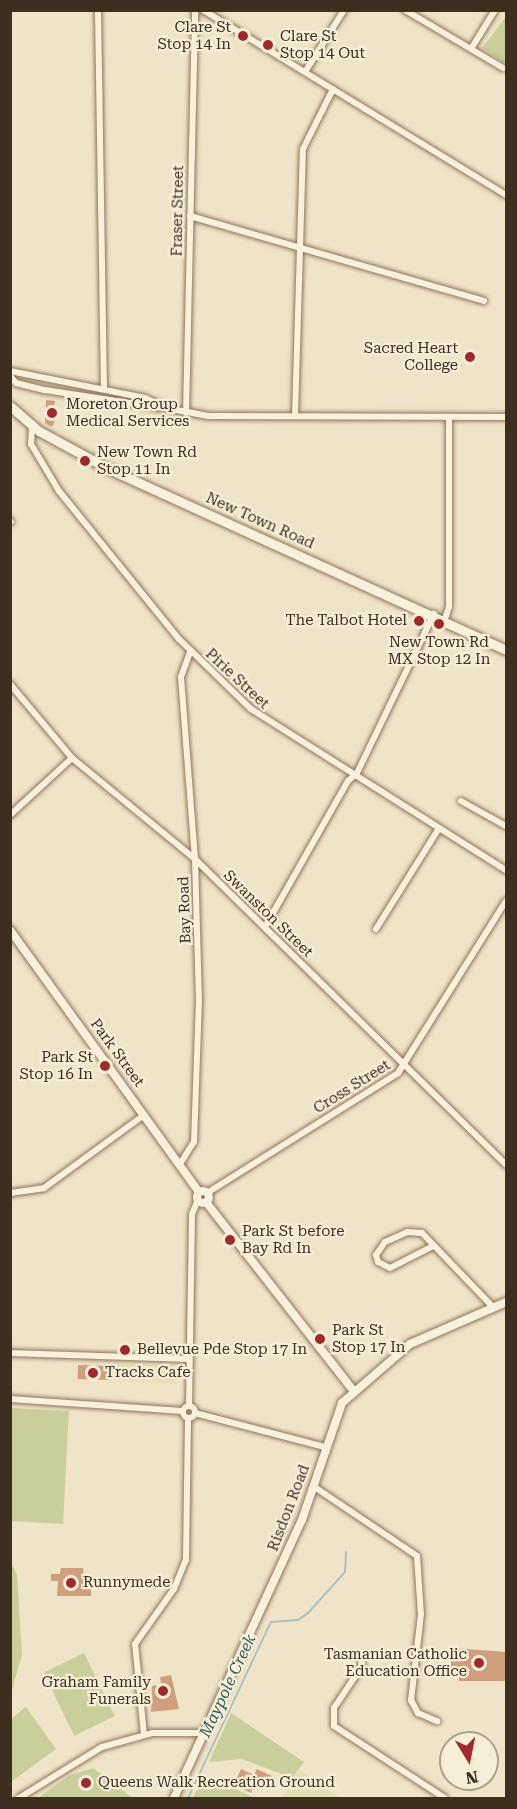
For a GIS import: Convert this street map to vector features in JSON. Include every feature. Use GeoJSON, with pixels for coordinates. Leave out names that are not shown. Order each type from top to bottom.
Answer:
{"type":"FeatureCollection","features":[{"type":"Feature","properties":{"kind":"main road","name":"New Town Road"},"geometry":{"type":"LineString","coordinates":[[10,406],[32,427],[181,503],[434,614],[507,650]]}},
{"type":"Feature","properties":{"kind":"street"},"geometry":{"type":"LineString","coordinates":[[98,10],[104,389]]}},
{"type":"Feature","properties":{"kind":"street","name":"Fraser Street"},"geometry":{"type":"LineString","coordinates":[[186,413],[195,10]]}},
{"type":"Feature","properties":{"kind":"street"},"geometry":{"type":"LineString","coordinates":[[203,10],[507,195]]}},
{"type":"Feature","properties":{"kind":"street"},"geometry":{"type":"LineString","coordinates":[[305,72],[344,10]]}},
{"type":"Feature","properties":{"kind":"street"},"geometry":{"type":"LineString","coordinates":[[405,10],[503,68]]}},
{"type":"Feature","properties":{"kind":"street"},"geometry":{"type":"LineString","coordinates":[[471,49],[495,10]]}},
{"type":"Feature","properties":{"kind":"street"},"geometry":{"type":"LineString","coordinates":[[295,416],[304,139],[333,89]]}},
{"type":"Feature","properties":{"kind":"street"},"geometry":{"type":"LineString","coordinates":[[190,216],[299,245],[484,302]]}},
{"type":"Feature","properties":{"kind":"street"},"geometry":{"type":"LineString","coordinates":[[10,371],[104,389],[186,413],[507,417]]}},
{"type":"Feature","properties":{"kind":"street"},"geometry":{"type":"LineString","coordinates":[[10,376],[16,383],[45,390],[144,408],[166,408]]}},
{"type":"Feature","properties":{"kind":"street"},"geometry":{"type":"LineString","coordinates":[[445,619],[449,607],[449,417]]}},
{"type":"Feature","properties":{"kind":"street","name":"Pirie Street"},"geometry":{"type":"LineString","coordinates":[[32,427],[31,444],[59,491],[190,652],[269,724],[507,870]]}},
{"type":"Feature","properties":{"kind":"street"},"geometry":{"type":"LineString","coordinates":[[265,927],[354,777],[434,614]]}},
{"type":"Feature","properties":{"kind":"street","name":"Bay Road"},"geometry":{"type":"LineString","coordinates":[[180,1164],[194,1142],[200,1002],[195,859],[181,676],[190,652]]}},
{"type":"Feature","properties":{"kind":"street","name":"Swanston Street"},"geometry":{"type":"LineString","coordinates":[[10,684],[72,758],[195,859],[507,1165]]}},
{"type":"Feature","properties":{"kind":"street"},"geometry":{"type":"LineString","coordinates":[[10,815],[72,758]]}},
{"type":"Feature","properties":{"kind":"street"},"geometry":{"type":"LineString","coordinates":[[461,801],[507,826]]}},
{"type":"Feature","properties":{"kind":"street"},"geometry":{"type":"LineString","coordinates":[[376,930],[439,828]]}},
{"type":"Feature","properties":{"kind":"street","name":"Cross Street"},"geometry":{"type":"LineString","coordinates":[[203,1197],[405,1066],[507,901]]}},
{"type":"Feature","properties":{"kind":"street","name":"Park Street"},"geometry":{"type":"LineString","coordinates":[[10,930],[203,1197],[353,1390]]}},
{"type":"Feature","properties":{"kind":"street"},"geometry":{"type":"LineString","coordinates":[[10,1193],[45,1188],[144,1115]]}},
{"type":"Feature","properties":{"kind":"street"},"geometry":{"type":"LineString","coordinates":[[203,1197],[192,1214],[189,1406],[195,1413],[325,1447]]}},
{"type":"Feature","properties":{"kind":"street"},"geometry":{"type":"LineString","coordinates":[[433,1246],[390,1268],[378,1262],[376,1255],[385,1242],[407,1232],[422,1233],[493,1307]]}},
{"type":"Feature","properties":{"kind":"street","name":"Risdon Road"},"geometry":{"type":"LineString","coordinates":[[174,1798],[291,1544],[342,1403],[353,1390],[410,1344],[507,1302]]}},
{"type":"Feature","properties":{"kind":"street"},"geometry":{"type":"LineString","coordinates":[[10,1353],[189,1359]]}},
{"type":"Feature","properties":{"kind":"street"},"geometry":{"type":"LineString","coordinates":[[10,1399],[183,1411],[189,1406]]}},
{"type":"Feature","properties":{"kind":"street"},"geometry":{"type":"LineString","coordinates":[[144,1735],[135,1644],[174,1589],[186,1560],[188,1419],[183,1411]]}},
{"type":"Feature","properties":{"kind":"street"},"geometry":{"type":"LineString","coordinates":[[188,1419],[195,1413]]}},
{"type":"Feature","properties":{"kind":"street"},"geometry":{"type":"LineString","coordinates":[[313,1486],[417,1556],[421,1614],[411,1700],[418,1713],[437,1721]]}},
{"type":"Feature","properties":{"kind":"street"},"geometry":{"type":"LineString","coordinates":[[362,1657],[362,1666],[334,1708],[334,1726],[445,1798]]}},
{"type":"Feature","properties":{"kind":"street"},"geometry":{"type":"LineString","coordinates":[[19,1798],[76,1759],[144,1735],[205,1733]]}},
{"type":"Feature","properties":{"kind":"shaded area"},"geometry":{"type":"Polygon","coordinates":[[[109,1364],[175,1366],[177,1384],[109,1380],[109,1364]]]}},
{"type":"Feature","properties":{"kind":"shaded area"},"geometry":{"type":"Polygon","coordinates":[[[299,1769],[340,1798],[282,1798],[299,1769]]]}},
{"type":"Feature","properties":{"kind":"green space"},"geometry":{"type":"Polygon","coordinates":[[[506,17],[506,64],[482,48],[506,17]]]}},
{"type":"Feature","properties":{"kind":"green space"},"geometry":{"type":"Polygon","coordinates":[[[10,1408],[69,1411],[63,1524],[10,1521],[10,1408]]]}},
{"type":"Feature","properties":{"kind":"green space"},"geometry":{"type":"Polygon","coordinates":[[[11,1563],[17,1574],[22,1655],[11,1693],[11,1563]]]}},
{"type":"Feature","properties":{"kind":"green space"},"geometry":{"type":"Polygon","coordinates":[[[84,1653],[115,1716],[74,1736],[44,1673],[84,1653]]]}},
{"type":"Feature","properties":{"kind":"green space"},"geometry":{"type":"Polygon","coordinates":[[[26,1707],[56,1749],[11,1782],[11,1719],[26,1707]]]}},
{"type":"Feature","properties":{"kind":"green space"},"geometry":{"type":"Polygon","coordinates":[[[231,1713],[304,1762],[292,1778],[242,1759],[209,1762],[231,1713]]]}},
{"type":"Feature","properties":{"kind":"green space","name":"Queens Walk Recreation Ground"},"geometry":{"type":"Polygon","coordinates":[[[93,1768],[133,1798],[38,1798],[70,1775],[93,1768]]]}},
{"type":"Feature","properties":{"kind":"green space"},"geometry":{"type":"Polygon","coordinates":[[[204,1775],[255,1798],[193,1798],[204,1775]]]}},
{"type":"Feature","properties":{"kind":"building","name":"Moreton Group Medical Services"},"geometry":{"type":"Polygon","coordinates":[[[46,400],[55,401],[53,413],[58,414],[52,427],[45,423],[46,400]]]}},
{"type":"Feature","properties":{"kind":"building","name":"Tracks Cafe"},"geometry":{"type":"Polygon","coordinates":[[[78,1365],[109,1366],[108,1380],[78,1379],[78,1365]]]}},
{"type":"Feature","properties":{"kind":"building","name":"Runnymede"},"geometry":{"type":"Polygon","coordinates":[[[61,1568],[83,1568],[84,1584],[91,1584],[91,1596],[57,1596],[58,1581],[51,1581],[51,1574],[60,1574],[61,1568]]]}},
{"type":"Feature","properties":{"kind":"building","name":"Tasmanian Catholic Education Office"},"geometry":{"type":"Polygon","coordinates":[[[451,1648],[507,1652],[507,1681],[459,1681],[459,1673],[451,1673],[451,1648]]]}},
{"type":"Feature","properties":{"kind":"building","name":"Graham Family Funerals"},"geometry":{"type":"Polygon","coordinates":[[[171,1675],[179,1709],[151,1712],[152,1686],[161,1685],[160,1677],[171,1675]]]}},
{"type":"Feature","properties":{"kind":"building"},"geometry":{"type":"Polygon","coordinates":[[[241,1769],[254,1775],[257,1769],[272,1776],[268,1785],[256,1782],[251,1793],[234,1785],[241,1769]]]}},
{"type":"Feature","properties":{"kind":"waterway","name":"Maypole Creek"},"geometry":{"type":"LineString","coordinates":[[188,1798],[271,1622],[298,1620],[308,1613],[345,1572],[346,1552]]}},
{"type":"Feature","properties":{"kind":"place","name":"Clare St Stop 14 In"},"geometry":{"type":"Point","coordinates":[243,36]}},
{"type":"Feature","properties":{"kind":"place","name":"Clare St Stop 14 Out"},"geometry":{"type":"Point","coordinates":[268,45]}},
{"type":"Feature","properties":{"kind":"place","name":"Sacred Heart College"},"geometry":{"type":"Point","coordinates":[470,357]}},
{"type":"Feature","properties":{"kind":"place","name":"Moreton Group Medical Services"},"geometry":{"type":"Point","coordinates":[52,413]}},
{"type":"Feature","properties":{"kind":"place","name":"New Town Rd Stop 11 In"},"geometry":{"type":"Point","coordinates":[85,461]}},
{"type":"Feature","properties":{"kind":"place","name":"The Talbot Hotel"},"geometry":{"type":"Point","coordinates":[419,621]}},
{"type":"Feature","properties":{"kind":"place","name":"New Town Rd MX Stop 12 In"},"geometry":{"type":"Point","coordinates":[439,624]}},
{"type":"Feature","properties":{"kind":"place","name":"Park St Stop 16 In"},"geometry":{"type":"Point","coordinates":[105,1066]}},
{"type":"Feature","properties":{"kind":"place","name":"Park St before Bay Rd In"},"geometry":{"type":"Point","coordinates":[230,1240]}},
{"type":"Feature","properties":{"kind":"place","name":"Park St Stop 17 In"},"geometry":{"type":"Point","coordinates":[320,1339]}},
{"type":"Feature","properties":{"kind":"place","name":"Bellevue Pde Stop 17 In"},"geometry":{"type":"Point","coordinates":[125,1350]}},
{"type":"Feature","properties":{"kind":"place","name":"Tracks Cafe"},"geometry":{"type":"Point","coordinates":[93,1373]}},
{"type":"Feature","properties":{"kind":"place","name":"Runnymede"},"geometry":{"type":"Point","coordinates":[71,1583]}},
{"type":"Feature","properties":{"kind":"place","name":"Tasmanian Catholic Education Office"},"geometry":{"type":"Point","coordinates":[479,1663]}},
{"type":"Feature","properties":{"kind":"place","name":"Graham Family Funerals"},"geometry":{"type":"Point","coordinates":[163,1691]}},
{"type":"Feature","properties":{"kind":"place","name":"Queens Walk Recreation Ground"},"geometry":{"type":"Point","coordinates":[86,1783]}}]}
